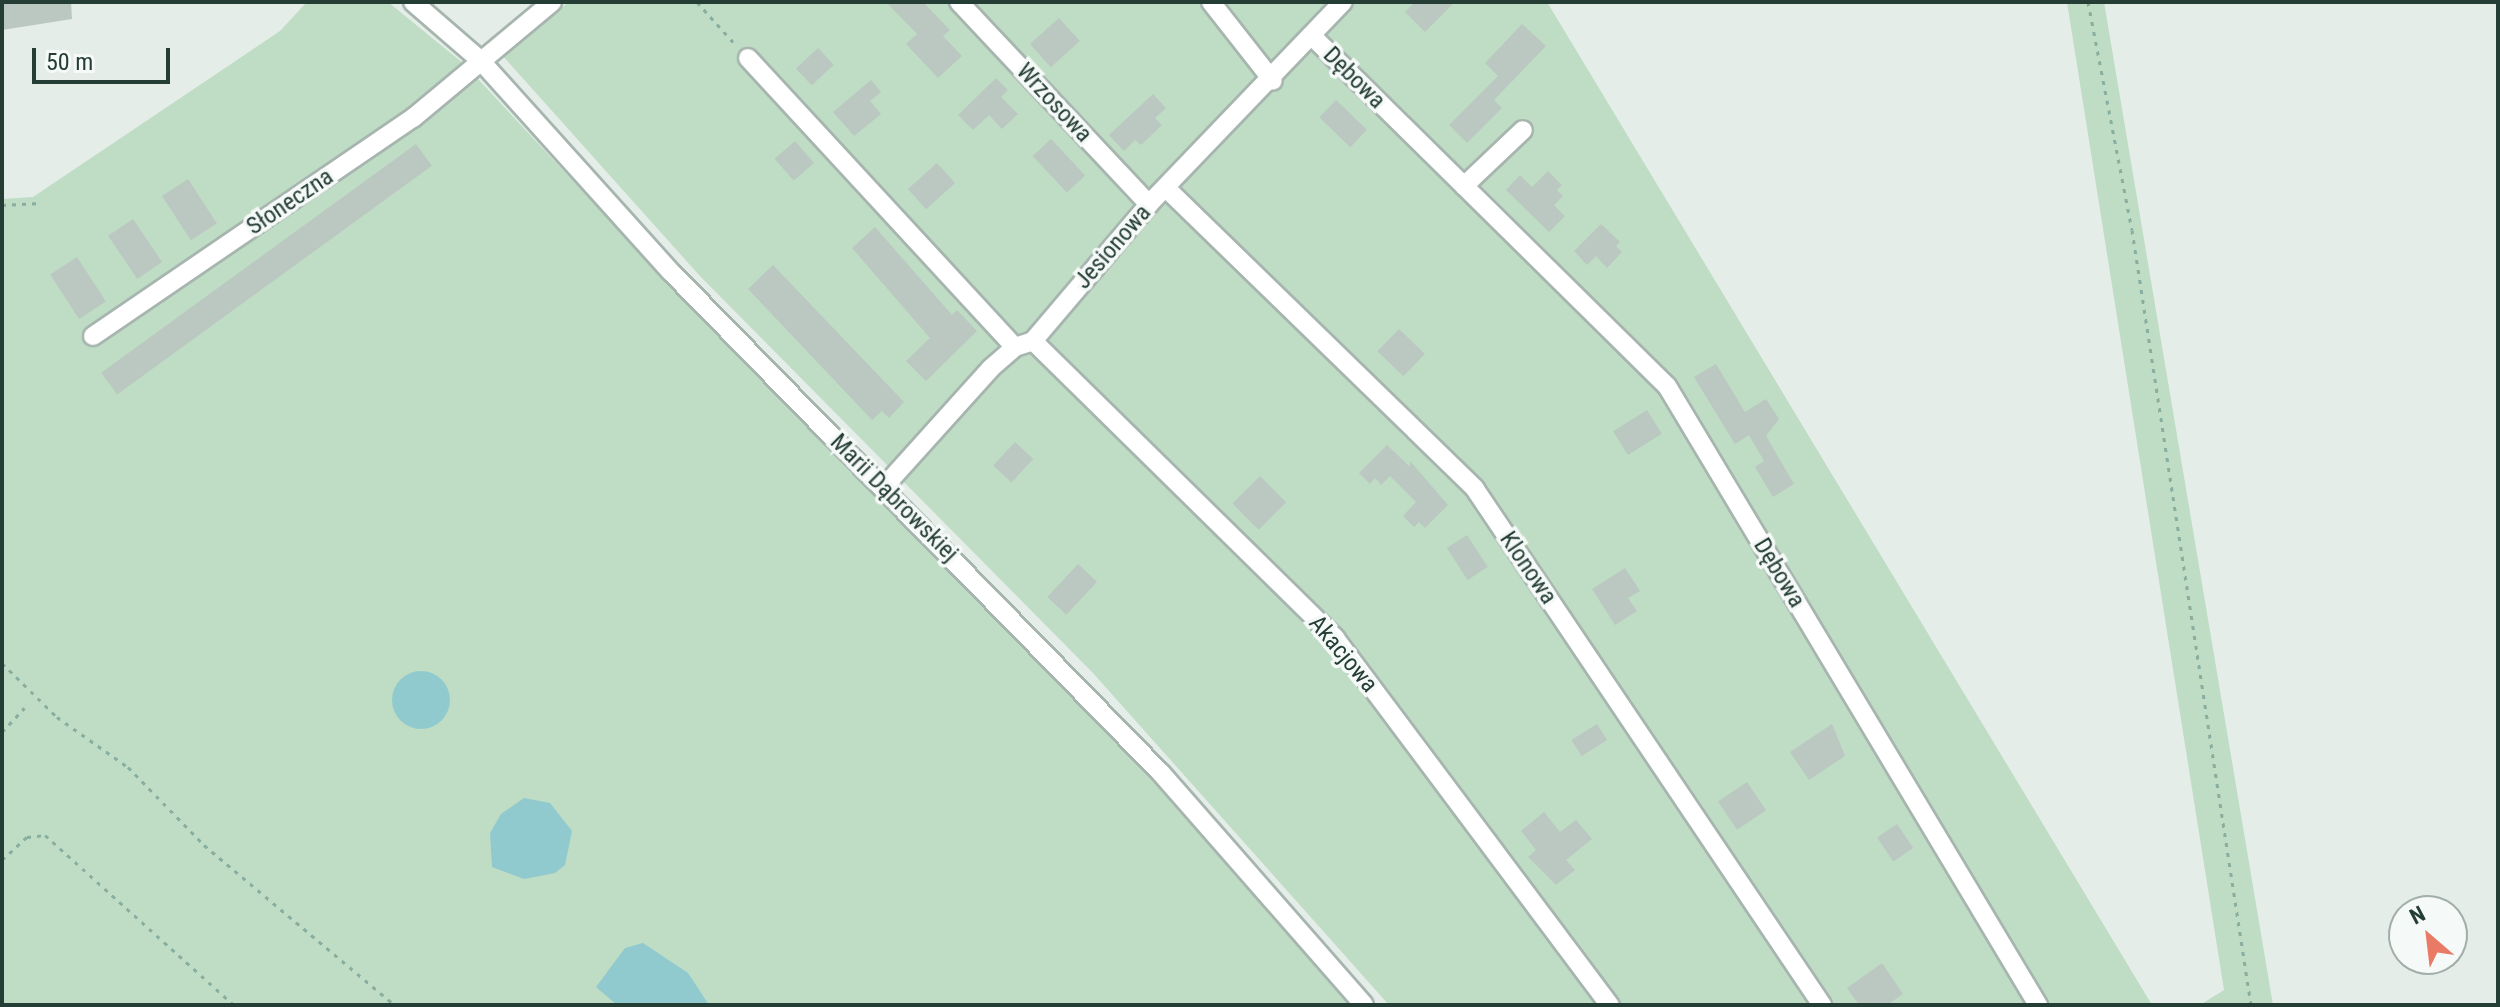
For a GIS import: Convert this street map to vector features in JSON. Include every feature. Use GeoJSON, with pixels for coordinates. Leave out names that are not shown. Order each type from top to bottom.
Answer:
{"type":"FeatureCollection","features":[{"type":"Feature","properties":{"kind":"street","name":"Marii Dąbrowskiej"},"geometry":{"type":"LineString","coordinates":[[413,2],[480,60],[671,272],[1161,773],[1364,1005]]}},
{"type":"Feature","properties":{"kind":"street","name":"Słoneczna"},"geometry":{"type":"LineString","coordinates":[[93,336],[413,118],[552,2]]}},
{"type":"Feature","properties":{"kind":"street","name":"Wrzosowa"},"geometry":{"type":"LineString","coordinates":[[959,2],[1149,204]]}},
{"type":"Feature","properties":{"kind":"street"},"geometry":{"type":"LineString","coordinates":[[1211,2],[1273,81]]}},
{"type":"Feature","properties":{"kind":"street","name":"Jesionowa"},"geometry":{"type":"LineString","coordinates":[[883,488],[1024,344],[1149,204],[1273,81],[1343,2]]}},
{"type":"Feature","properties":{"kind":"street","name":"Dębowa"},"geometry":{"type":"LineString","coordinates":[[1313,37],[1667,386],[2038,1005]]}},
{"type":"Feature","properties":{"kind":"street","name":"Akacjowa"},"geometry":{"type":"LineString","coordinates":[[748,58],[1024,344],[1335,638],[1610,1005]]}},
{"type":"Feature","properties":{"kind":"street"},"geometry":{"type":"LineString","coordinates":[[1464,186],[1523,130]]}},
{"type":"Feature","properties":{"kind":"street","name":"Klonowa"},"geometry":{"type":"LineString","coordinates":[[1166,188],[1475,489],[1822,1005]]}},
{"type":"Feature","properties":{"kind":"path"},"geometry":{"type":"LineString","coordinates":[[697,2],[748,58]]}},
{"type":"Feature","properties":{"kind":"path"},"geometry":{"type":"LineString","coordinates":[[2088,2],[2132,230],[2251,1005]]}},
{"type":"Feature","properties":{"kind":"path"},"geometry":{"type":"LineString","coordinates":[[2,205],[40,203]]}},
{"type":"Feature","properties":{"kind":"path"},"geometry":{"type":"LineString","coordinates":[[2,663],[57,717],[128,767],[204,845],[395,1005]]}},
{"type":"Feature","properties":{"kind":"path"},"geometry":{"type":"LineString","coordinates":[[2,732],[24,708]]}},
{"type":"Feature","properties":{"kind":"path"},"geometry":{"type":"LineString","coordinates":[[2,860],[27,837],[45,835],[234,1005]]}},
{"type":"Feature","properties":{"kind":"green space"},"geometry":{"type":"Polygon","coordinates":[[[307,2],[388,2],[464,64],[675,290],[1128,751],[1350,1005],[2,1005],[2,199],[33,197],[280,31],[307,2]]]}},
{"type":"Feature","properties":{"kind":"green space"},"geometry":{"type":"Polygon","coordinates":[[[569,2],[1547,2],[2152,1005],[1389,1005],[1093,673],[699,275],[501,54],[569,2]]]}},
{"type":"Feature","properties":{"kind":"green space"},"geometry":{"type":"Polygon","coordinates":[[[2067,2],[2104,2],[2273,1005],[2200,1005],[2224,990],[2067,2]]]}},
{"type":"Feature","properties":{"kind":"water"},"geometry":{"type":"Polygon","coordinates":[[[421,671],[442,679],[450,700],[442,721],[421,729],[400,721],[392,700],[400,679],[421,671]]]}},
{"type":"Feature","properties":{"kind":"water"},"geometry":{"type":"Polygon","coordinates":[[[524,798],[550,803],[572,831],[565,865],[555,873],[524,879],[492,867],[490,833],[501,814],[524,798]]]}},
{"type":"Feature","properties":{"kind":"water"},"geometry":{"type":"Polygon","coordinates":[[[643,943],[688,973],[709,1005],[617,1005],[596,987],[625,948],[643,943]]]}},
{"type":"Feature","properties":{"kind":"building"},"geometry":{"type":"Polygon","coordinates":[[[2,2],[71,2],[72,19],[2,30],[2,2]]]}},
{"type":"Feature","properties":{"kind":"building"},"geometry":{"type":"Polygon","coordinates":[[[886,2],[923,2],[950,30],[943,36],[962,56],[938,78],[906,44],[917,34],[886,2]]]}},
{"type":"Feature","properties":{"kind":"building"},"geometry":{"type":"Polygon","coordinates":[[[1415,2],[1455,2],[1425,32],[1405,12],[1415,2]]]}},
{"type":"Feature","properties":{"kind":"building"},"geometry":{"type":"Polygon","coordinates":[[[1059,18],[1080,41],[1051,67],[1030,44],[1059,18]]]}},
{"type":"Feature","properties":{"kind":"building"},"geometry":{"type":"Polygon","coordinates":[[[1522,24],[1546,46],[1494,100],[1502,108],[1467,143],[1449,125],[1498,76],[1485,63],[1522,24]]]}},
{"type":"Feature","properties":{"kind":"building"},"geometry":{"type":"Polygon","coordinates":[[[818,48],[834,65],[812,85],[796,68],[818,48]]]}},
{"type":"Feature","properties":{"kind":"building"},"geometry":{"type":"Polygon","coordinates":[[[996,78],[1008,90],[1001,97],[1018,114],[1002,129],[989,115],[973,130],[958,115],[996,78]]]}},
{"type":"Feature","properties":{"kind":"building"},"geometry":{"type":"Polygon","coordinates":[[[871,80],[881,92],[870,101],[881,114],[854,136],[833,112],[871,80]]]}},
{"type":"Feature","properties":{"kind":"building"},"geometry":{"type":"Polygon","coordinates":[[[1153,94],[1166,108],[1155,118],[1162,125],[1141,145],[1135,140],[1124,151],[1109,135],[1153,94]]]}},
{"type":"Feature","properties":{"kind":"building"},"geometry":{"type":"Polygon","coordinates":[[[1336,100],[1367,130],[1350,147],[1319,117],[1336,100]]]}},
{"type":"Feature","properties":{"kind":"building"},"geometry":{"type":"Polygon","coordinates":[[[1051,139],[1085,176],[1067,193],[1033,156],[1051,139]]]}},
{"type":"Feature","properties":{"kind":"building"},"geometry":{"type":"Polygon","coordinates":[[[795,141],[814,163],[794,181],[775,159],[795,141]]]}},
{"type":"Feature","properties":{"kind":"building"},"geometry":{"type":"Polygon","coordinates":[[[416,144],[432,166],[117,394],[101,373],[416,144]]]}},
{"type":"Feature","properties":{"kind":"building"},"geometry":{"type":"Polygon","coordinates":[[[937,163],[955,183],[926,209],[908,189],[937,163]]]}},
{"type":"Feature","properties":{"kind":"building"},"geometry":{"type":"Polygon","coordinates":[[[1548,171],[1562,185],[1557,190],[1563,196],[1554,205],[1565,216],[1549,232],[1506,190],[1520,175],[1532,187],[1548,171]]]}},
{"type":"Feature","properties":{"kind":"building"},"geometry":{"type":"Polygon","coordinates":[[[188,179],[217,223],[191,240],[162,196],[188,179]]]}},
{"type":"Feature","properties":{"kind":"building"},"geometry":{"type":"Polygon","coordinates":[[[133,219],[162,262],[137,279],[108,236],[133,219]]]}},
{"type":"Feature","properties":{"kind":"building"},"geometry":{"type":"Polygon","coordinates":[[[1601,224],[1620,242],[1616,246],[1622,252],[1607,268],[1596,256],[1587,265],[1574,251],[1601,224]]]}},
{"type":"Feature","properties":{"kind":"building"},"geometry":{"type":"Polygon","coordinates":[[[875,227],[952,315],[957,310],[977,331],[926,381],[906,361],[930,338],[852,248],[875,227]]]}},
{"type":"Feature","properties":{"kind":"building"},"geometry":{"type":"Polygon","coordinates":[[[77,257],[106,301],[79,319],[50,274],[77,257]]]}},
{"type":"Feature","properties":{"kind":"building"},"geometry":{"type":"Polygon","coordinates":[[[773,265],[904,402],[889,418],[882,411],[872,420],[748,289],[773,265]]]}},
{"type":"Feature","properties":{"kind":"building"},"geometry":{"type":"Polygon","coordinates":[[[1399,329],[1425,354],[1403,376],[1377,351],[1399,329]]]}},
{"type":"Feature","properties":{"kind":"building"},"geometry":{"type":"Polygon","coordinates":[[[1716,364],[1745,412],[1766,399],[1779,419],[1766,436],[1794,484],[1773,497],[1755,467],[1764,461],[1749,435],[1735,444],[1694,377],[1716,364]]]}},
{"type":"Feature","properties":{"kind":"building"},"geometry":{"type":"Polygon","coordinates":[[[1647,410],[1662,434],[1628,455],[1613,431],[1647,410]]]}},
{"type":"Feature","properties":{"kind":"building"},"geometry":{"type":"Polygon","coordinates":[[[1015,442],[1033,459],[1011,482],[993,465],[1015,442]]]}},
{"type":"Feature","properties":{"kind":"building"},"geometry":{"type":"Polygon","coordinates":[[[1387,445],[1410,467],[1410,461],[1448,505],[1425,528],[1419,522],[1414,527],[1403,516],[1416,502],[1390,476],[1381,485],[1375,478],[1370,484],[1359,473],[1387,445]]]}},
{"type":"Feature","properties":{"kind":"building"},"geometry":{"type":"Polygon","coordinates":[[[1260,476],[1286,502],[1259,530],[1232,504],[1260,476]]]}},
{"type":"Feature","properties":{"kind":"building"},"geometry":{"type":"Polygon","coordinates":[[[1467,535],[1488,567],[1468,580],[1447,548],[1467,535]]]}},
{"type":"Feature","properties":{"kind":"building"},"geometry":{"type":"Polygon","coordinates":[[[1078,564],[1097,582],[1066,615],[1047,597],[1078,564]]]}},
{"type":"Feature","properties":{"kind":"building"},"geometry":{"type":"Polygon","coordinates":[[[1625,568],[1640,591],[1628,598],[1637,611],[1615,625],[1592,589],[1625,568]]]}},
{"type":"Feature","properties":{"kind":"building"},"geometry":{"type":"Polygon","coordinates":[[[1597,724],[1607,740],[1582,756],[1572,740],[1597,724]]]}},
{"type":"Feature","properties":{"kind":"building"},"geometry":{"type":"Polygon","coordinates":[[[1832,724],[1845,756],[1809,780],[1790,752],[1832,724]]]}},
{"type":"Feature","properties":{"kind":"building"},"geometry":{"type":"Polygon","coordinates":[[[1747,782],[1766,810],[1737,830],[1718,802],[1747,782]]]}},
{"type":"Feature","properties":{"kind":"building"},"geometry":{"type":"Polygon","coordinates":[[[1544,812],[1560,832],[1576,820],[1592,839],[1566,860],[1575,870],[1556,885],[1528,857],[1536,850],[1521,831],[1544,812]]]}},
{"type":"Feature","properties":{"kind":"building"},"geometry":{"type":"Polygon","coordinates":[[[1897,824],[1913,848],[1893,861],[1877,837],[1897,824]]]}},
{"type":"Feature","properties":{"kind":"building"},"geometry":{"type":"Polygon","coordinates":[[[1882,963],[1903,994],[1887,1005],[1859,1005],[1847,988],[1882,963]]]}}]}
